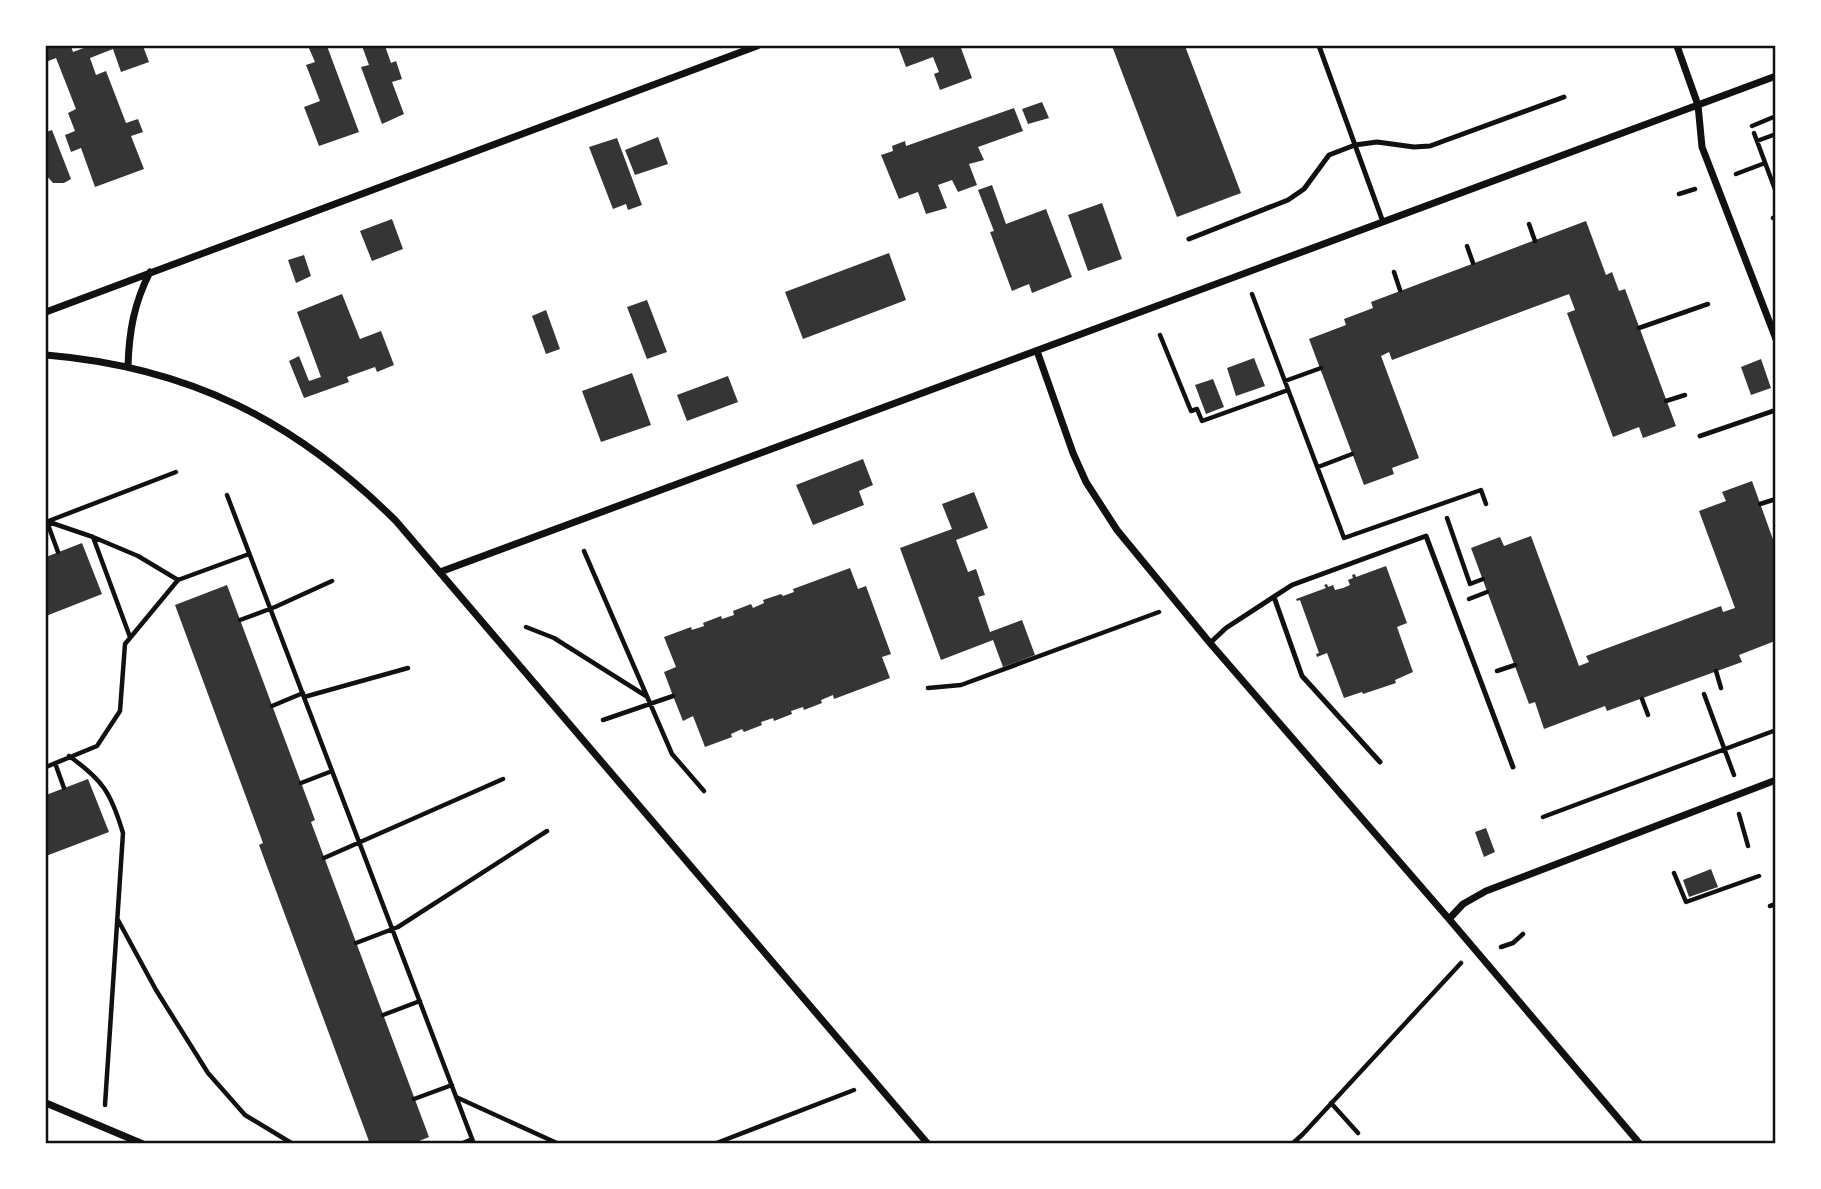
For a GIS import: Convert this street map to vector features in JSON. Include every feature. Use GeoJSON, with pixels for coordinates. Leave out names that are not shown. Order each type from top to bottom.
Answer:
{"type":"FeatureCollection","features":[{"type":"Feature","properties":{"kind":"street"},"geometry":{"type":"LineString","coordinates":[[46,312],[757,46]]}},
{"type":"Feature","properties":{"kind":"street"},"geometry":{"type":"LineString","coordinates":[[1677,46],[1698,105],[1702,147],[1776,339]]}},
{"type":"Feature","properties":{"kind":"street"},"geometry":{"type":"LineString","coordinates":[[440,572],[1776,76]]}},
{"type":"Feature","properties":{"kind":"street"},"geometry":{"type":"LineString","coordinates":[[128,366],[132,320],[138,295],[150,271]]}},
{"type":"Feature","properties":{"kind":"street"},"geometry":{"type":"LineString","coordinates":[[1037,352],[1086,482],[1117,530],[1210,643],[1640,1143]]}},
{"type":"Feature","properties":{"kind":"street"},"geometry":{"type":"LineString","coordinates":[[46,355],[128,366],[192,385],[245,407],[299,440],[360,486],[440,572],[928,1143]]}},
{"type":"Feature","properties":{"kind":"street"},"geometry":{"type":"LineString","coordinates":[[1449,919],[1463,904],[1486,891],[1776,780]]}},
{"type":"Feature","properties":{"kind":"street"},"geometry":{"type":"LineString","coordinates":[[46,1103],[143,1143]]}},
{"type":"Feature","properties":{"kind":"lane"},"geometry":{"type":"LineString","coordinates":[[1319,46],[1383,222]]}},
{"type":"Feature","properties":{"kind":"lane"},"geometry":{"type":"LineString","coordinates":[[1189,239],[1287,200],[1304,189],[1329,155],[1355,145],[1377,142],[1415,147],[1430,146],[1564,97]]}},
{"type":"Feature","properties":{"kind":"lane"},"geometry":{"type":"LineString","coordinates":[[1700,436],[1776,410]]}},
{"type":"Feature","properties":{"kind":"lane"},"geometry":{"type":"LineString","coordinates":[[1210,643],[1226,628],[1292,584],[1426,536],[1513,767]]}},
{"type":"Feature","properties":{"kind":"lane"},"geometry":{"type":"LineString","coordinates":[[1274,597],[1302,677],[1380,762]]}},
{"type":"Feature","properties":{"kind":"path"},"geometry":{"type":"LineString","coordinates":[[1752,126],[1776,116]]}},
{"type":"Feature","properties":{"kind":"path"},"geometry":{"type":"LineString","coordinates":[[1754,133],[1776,192]]}},
{"type":"Feature","properties":{"kind":"path"},"geometry":{"type":"LineString","coordinates":[[1757,141],[1776,134]]}},
{"type":"Feature","properties":{"kind":"path"},"geometry":{"type":"LineString","coordinates":[[1529,224],[1535,241]]}},
{"type":"Feature","properties":{"kind":"path"},"geometry":{"type":"LineString","coordinates":[[1466,246],[1474,263]]}},
{"type":"Feature","properties":{"kind":"path"},"geometry":{"type":"LineString","coordinates":[[1394,272],[1401,290]]}},
{"type":"Feature","properties":{"kind":"path"},"geometry":{"type":"LineString","coordinates":[[1245,274],[1344,538],[1481,490],[1486,504]]}},
{"type":"Feature","properties":{"kind":"path"},"geometry":{"type":"LineString","coordinates":[[1639,328],[1708,304]]}},
{"type":"Feature","properties":{"kind":"path"},"geometry":{"type":"LineString","coordinates":[[1160,335],[1191,411],[1197,409],[1202,421],[1288,390]]}},
{"type":"Feature","properties":{"kind":"path"},"geometry":{"type":"LineString","coordinates":[[1285,381],[1321,368]]}},
{"type":"Feature","properties":{"kind":"path"},"geometry":{"type":"LineString","coordinates":[[1666,401],[1685,395]]}},
{"type":"Feature","properties":{"kind":"path"},"geometry":{"type":"LineString","coordinates":[[1318,467],[1352,454]]}},
{"type":"Feature","properties":{"kind":"path"},"geometry":{"type":"LineString","coordinates":[[46,522],[176,472]]}},
{"type":"Feature","properties":{"kind":"path"},"geometry":{"type":"LineString","coordinates":[[227,495],[473,1141],[461,1143]]}},
{"type":"Feature","properties":{"kind":"path"},"geometry":{"type":"LineString","coordinates":[[1760,504],[1776,499]]}},
{"type":"Feature","properties":{"kind":"path"},"geometry":{"type":"LineString","coordinates":[[1447,518],[1470,584],[1483,579]]}},
{"type":"Feature","properties":{"kind":"path"},"geometry":{"type":"LineString","coordinates":[[46,522],[93,537],[138,556],[178,580]]}},
{"type":"Feature","properties":{"kind":"path"},"geometry":{"type":"LineString","coordinates":[[46,522],[58,552]]}},
{"type":"Feature","properties":{"kind":"path"},"geometry":{"type":"LineString","coordinates":[[93,537],[130,638]]}},
{"type":"Feature","properties":{"kind":"path"},"geometry":{"type":"LineString","coordinates":[[584,551],[672,754],[704,791]]}},
{"type":"Feature","properties":{"kind":"path"},"geometry":{"type":"LineString","coordinates":[[46,767],[97,746],[120,711],[125,644],[178,580],[249,554]]}},
{"type":"Feature","properties":{"kind":"path"},"geometry":{"type":"LineString","coordinates":[[240,620],[332,581]]}},
{"type":"Feature","properties":{"kind":"path"},"geometry":{"type":"LineString","coordinates":[[928,688],[961,685],[1179,605]]}},
{"type":"Feature","properties":{"kind":"path"},"geometry":{"type":"LineString","coordinates":[[526,626],[554,638],[648,697]]}},
{"type":"Feature","properties":{"kind":"path"},"geometry":{"type":"LineString","coordinates":[[272,706],[303,695],[408,668]]}},
{"type":"Feature","properties":{"kind":"path"},"geometry":{"type":"LineString","coordinates":[[1716,671],[1721,688]]}},
{"type":"Feature","properties":{"kind":"path"},"geometry":{"type":"LineString","coordinates":[[1704,694],[1741,793],[1739,813],[1748,846]]}},
{"type":"Feature","properties":{"kind":"path"},"geometry":{"type":"LineString","coordinates":[[603,720],[673,696]]}},
{"type":"Feature","properties":{"kind":"path"},"geometry":{"type":"LineString","coordinates":[[1642,699],[1648,715]]}},
{"type":"Feature","properties":{"kind":"path"},"geometry":{"type":"LineString","coordinates":[[1543,817],[1776,730]]}},
{"type":"Feature","properties":{"kind":"path"},"geometry":{"type":"LineString","coordinates":[[69,756],[93,773],[102,784],[113,802],[122,830],[103,1126]]}},
{"type":"Feature","properties":{"kind":"path"},"geometry":{"type":"LineString","coordinates":[[55,763],[64,788]]}},
{"type":"Feature","properties":{"kind":"path"},"geometry":{"type":"LineString","coordinates":[[301,783],[332,771]]}},
{"type":"Feature","properties":{"kind":"path"},"geometry":{"type":"LineString","coordinates":[[324,858],[503,779]]}},
{"type":"Feature","properties":{"kind":"path"},"geometry":{"type":"LineString","coordinates":[[356,943],[392,929],[547,831]]}},
{"type":"Feature","properties":{"kind":"path"},"geometry":{"type":"LineString","coordinates":[[1674,873],[1686,902],[1759,876]]}},
{"type":"Feature","properties":{"kind":"path"},"geometry":{"type":"LineString","coordinates":[[118,919],[156,990],[208,1073],[245,1115],[293,1143]]}},
{"type":"Feature","properties":{"kind":"path"},"geometry":{"type":"LineString","coordinates":[[1292,1143],[1474,949]]}},
{"type":"Feature","properties":{"kind":"path"},"geometry":{"type":"LineString","coordinates":[[383,1015],[420,1001]]}},
{"type":"Feature","properties":{"kind":"path"},"geometry":{"type":"LineString","coordinates":[[714,1143],[875,1081]]}},
{"type":"Feature","properties":{"kind":"path"},"geometry":{"type":"LineString","coordinates":[[414,1099],[452,1085]]}},
{"type":"Feature","properties":{"kind":"path"},"geometry":{"type":"LineString","coordinates":[[456,1097],[559,1143]]}},
{"type":"Feature","properties":{"kind":"path"},"geometry":{"type":"LineString","coordinates":[[1331,1103],[1358,1133]]}},
{"type":"Feature","properties":{"kind":"building"},"geometry":{"type":"Polygon","coordinates":[[[46,46],[71,46],[73,52],[89,46],[143,46],[149,62],[121,72],[113,49],[90,58],[96,75],[106,71],[126,123],[138,119],[143,132],[131,136],[144,169],[95,187],[81,148],[71,152],[65,135],[75,131],[68,113],[76,109],[56,58],[46,62],[46,46]]]}},
{"type":"Feature","properties":{"kind":"building"},"geometry":{"type":"Polygon","coordinates":[[[308,46],[327,46],[359,132],[319,146],[304,107],[320,101],[306,65],[315,62],[308,46]]]}},
{"type":"Feature","properties":{"kind":"building"},"geometry":{"type":"Polygon","coordinates":[[[362,46],[385,46],[391,63],[396,61],[402,79],[392,82],[404,114],[382,124],[361,67],[369,65],[362,46]]]}},
{"type":"Feature","properties":{"kind":"building"},"geometry":{"type":"Polygon","coordinates":[[[898,46],[967,46],[961,48],[972,78],[940,90],[934,74],[939,72],[933,57],[906,67],[898,46]]]}},
{"type":"Feature","properties":{"kind":"building"},"geometry":{"type":"Polygon","coordinates":[[[1112,46],[1185,46],[1241,193],[1177,217],[1112,46]]]}},
{"type":"Feature","properties":{"kind":"building"},"geometry":{"type":"Polygon","coordinates":[[[1042,102],[1049,118],[1028,124],[1022,109],[1042,102]]]}},
{"type":"Feature","properties":{"kind":"building"},"geometry":{"type":"Polygon","coordinates":[[[1014,108],[1023,131],[978,147],[984,160],[969,164],[977,185],[958,192],[952,180],[938,185],[947,208],[926,214],[918,192],[899,199],[881,155],[893,151],[892,146],[905,141],[906,146],[1014,108]]]}},
{"type":"Feature","properties":{"kind":"building"},"geometry":{"type":"Polygon","coordinates":[[[52,130],[71,179],[64,183],[53,183],[46,175],[46,132],[52,130]]]}},
{"type":"Feature","properties":{"kind":"building"},"geometry":{"type":"Polygon","coordinates":[[[658,137],[668,164],[635,175],[625,150],[658,137]]]}},
{"type":"Feature","properties":{"kind":"building"},"geometry":{"type":"Polygon","coordinates":[[[617,138],[642,205],[628,210],[626,204],[613,209],[589,147],[617,138]]]}},
{"type":"Feature","properties":{"kind":"building"},"geometry":{"type":"Polygon","coordinates":[[[992,185],[1006,224],[1046,209],[1072,277],[1032,293],[1029,284],[1012,291],[978,190],[992,185]]]}},
{"type":"Feature","properties":{"kind":"building"},"geometry":{"type":"Polygon","coordinates":[[[1102,203],[1122,259],[1088,271],[1068,215],[1102,203]]]}},
{"type":"Feature","properties":{"kind":"building"},"geometry":{"type":"Polygon","coordinates":[[[392,219],[403,249],[372,261],[360,231],[392,219]]]}},
{"type":"Feature","properties":{"kind":"building"},"geometry":{"type":"Polygon","coordinates":[[[1586,221],[1606,275],[1612,272],[1619,291],[1625,289],[1676,426],[1643,438],[1639,427],[1613,437],[1567,313],[1575,310],[1569,294],[1392,360],[1389,352],[1381,356],[1419,458],[1392,468],[1394,474],[1364,485],[1309,339],[1346,325],[1344,319],[1373,308],[1371,302],[1586,221]]]}},
{"type":"Feature","properties":{"kind":"building"},"geometry":{"type":"Polygon","coordinates":[[[889,253],[906,300],[803,339],[785,292],[889,253]]]}},
{"type":"Feature","properties":{"kind":"building"},"geometry":{"type":"Polygon","coordinates":[[[304,255],[311,276],[296,283],[288,260],[304,255]]]}},
{"type":"Feature","properties":{"kind":"building"},"geometry":{"type":"Polygon","coordinates":[[[342,294],[360,339],[381,331],[394,365],[377,372],[375,367],[347,377],[349,382],[304,398],[289,361],[299,356],[309,381],[321,377],[297,312],[342,294]]]}},
{"type":"Feature","properties":{"kind":"building"},"geometry":{"type":"Polygon","coordinates":[[[647,300],[667,352],[647,359],[627,307],[647,300]]]}},
{"type":"Feature","properties":{"kind":"building"},"geometry":{"type":"Polygon","coordinates":[[[546,310],[560,349],[546,354],[532,316],[546,310]]]}},
{"type":"Feature","properties":{"kind":"building"},"geometry":{"type":"Polygon","coordinates":[[[1254,358],[1265,386],[1236,396],[1227,368],[1254,358]]]}},
{"type":"Feature","properties":{"kind":"building"},"geometry":{"type":"Polygon","coordinates":[[[1761,359],[1771,388],[1751,395],[1741,367],[1761,359]]]}},
{"type":"Feature","properties":{"kind":"building"},"geometry":{"type":"Polygon","coordinates":[[[632,373],[651,425],[601,442],[582,391],[632,373]]]}},
{"type":"Feature","properties":{"kind":"building"},"geometry":{"type":"Polygon","coordinates":[[[728,376],[738,402],[687,421],[677,395],[728,376]]]}},
{"type":"Feature","properties":{"kind":"building"},"geometry":{"type":"Polygon","coordinates":[[[1213,379],[1224,407],[1206,414],[1195,385],[1213,379]]]}},
{"type":"Feature","properties":{"kind":"building"},"geometry":{"type":"Polygon","coordinates":[[[863,459],[873,485],[859,491],[864,505],[813,525],[796,485],[863,459]]]}},
{"type":"Feature","properties":{"kind":"building"},"geometry":{"type":"Polygon","coordinates":[[[1752,481],[1775,545],[1775,641],[1739,655],[1742,662],[1607,711],[1605,706],[1544,729],[1535,702],[1529,704],[1471,548],[1500,537],[1504,546],[1531,536],[1579,666],[1589,662],[1586,656],[1721,606],[1723,612],[1735,608],[1699,511],[1726,501],[1722,492],[1752,481]]]}},
{"type":"Feature","properties":{"kind":"building"},"geometry":{"type":"Polygon","coordinates":[[[974,492],[988,528],[956,540],[968,572],[976,569],[985,595],[978,597],[990,632],[1022,620],[1035,655],[1003,667],[993,640],[941,660],[900,548],[952,529],[942,504],[974,492]]]}},
{"type":"Feature","properties":{"kind":"building"},"geometry":{"type":"Polygon","coordinates":[[[82,543],[102,594],[46,616],[46,557],[82,543]]]}},
{"type":"Feature","properties":{"kind":"building"},"geometry":{"type":"Polygon","coordinates":[[[1386,566],[1407,623],[1397,627],[1413,672],[1395,680],[1396,683],[1344,698],[1327,653],[1317,657],[1316,654],[1319,653],[1300,600],[1296,599],[1326,588],[1324,585],[1327,584],[1328,587],[1333,585],[1335,590],[1343,588],[1350,585],[1348,580],[1353,578],[1352,575],[1355,574],[1356,577],[1386,566]]]}},
{"type":"Feature","properties":{"kind":"building"},"geometry":{"type":"Polygon","coordinates":[[[850,568],[858,589],[866,586],[891,654],[882,657],[890,678],[834,699],[833,695],[821,700],[822,703],[804,710],[803,707],[791,711],[792,714],[774,721],[773,718],[761,722],[762,725],[744,732],[742,729],[731,734],[732,737],[705,747],[693,716],[683,721],[664,672],[676,667],[664,637],[691,627],[692,630],[704,626],[703,623],[721,616],[722,619],[734,615],[733,611],[751,604],[753,608],[764,603],[763,600],[794,592],[793,589],[850,568]]]}},
{"type":"Feature","properties":{"kind":"building"},"geometry":{"type":"Polygon","coordinates":[[[227,585],[315,820],[311,822],[429,1137],[412,1144],[370,1144],[259,845],[263,843],[175,605],[227,585]]]}},
{"type":"Feature","properties":{"kind":"building"},"geometry":{"type":"Polygon","coordinates":[[[88,779],[109,832],[46,856],[46,795],[88,779]]]}},
{"type":"Feature","properties":{"kind":"building"},"geometry":{"type":"Polygon","coordinates":[[[1486,828],[1495,852],[1484,857],[1475,832],[1486,828]]]}},
{"type":"Feature","properties":{"kind":"building"},"geometry":{"type":"Polygon","coordinates":[[[1711,869],[1718,887],[1689,897],[1683,880],[1711,869]]]}}]}
